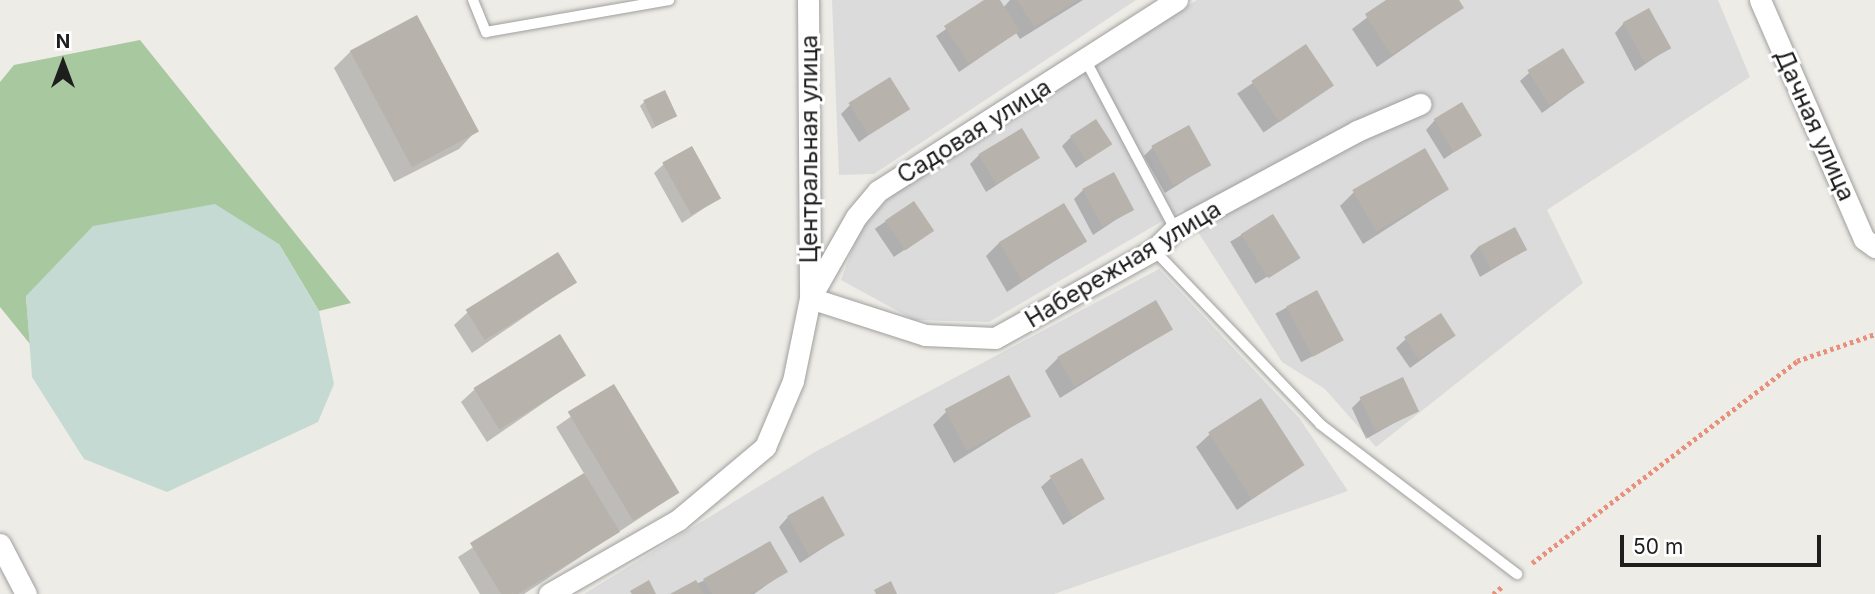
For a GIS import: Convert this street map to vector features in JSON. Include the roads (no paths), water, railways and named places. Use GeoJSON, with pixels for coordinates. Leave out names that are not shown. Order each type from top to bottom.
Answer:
{"type":"FeatureCollection","features":[{"type":"Feature","properties":{"kind":"street","name":"Центральная улица"},"geometry":{"type":"LineString","coordinates":[[808,0],[810,298]]}},
{"type":"Feature","properties":{"kind":"street","name":"Садовая улица"},"geometry":{"type":"LineString","coordinates":[[810,298],[856,217],[878,191],[1086,61],[1177,0]]}},
{"type":"Feature","properties":{"kind":"street","name":"Дачная улица"},"geometry":{"type":"LineString","coordinates":[[1760,0],[1864,239],[1875,247]]}},
{"type":"Feature","properties":{"kind":"street","name":"Набережная улица"},"geometry":{"type":"LineString","coordinates":[[810,298],[925,335],[995,338],[1154,250],[1175,229],[1357,131],[1420,104]]}},
{"type":"Feature","properties":{"kind":"street"},"geometry":{"type":"LineString","coordinates":[[550,594],[678,520],[765,447],[793,381],[810,298]]}},
{"type":"Feature","properties":{"kind":"street"},"geometry":{"type":"LineString","coordinates":[[0,544],[26,594]]}},
{"type":"Feature","properties":{"kind":"lane"},"geometry":{"type":"LineString","coordinates":[[473,0],[486,32],[669,0]]}},
{"type":"Feature","properties":{"kind":"lane"},"geometry":{"type":"LineString","coordinates":[[1086,61],[1175,229]]}},
{"type":"Feature","properties":{"kind":"lane"},"geometry":{"type":"LineString","coordinates":[[1154,250],[1320,424],[1517,574]]}}]}
